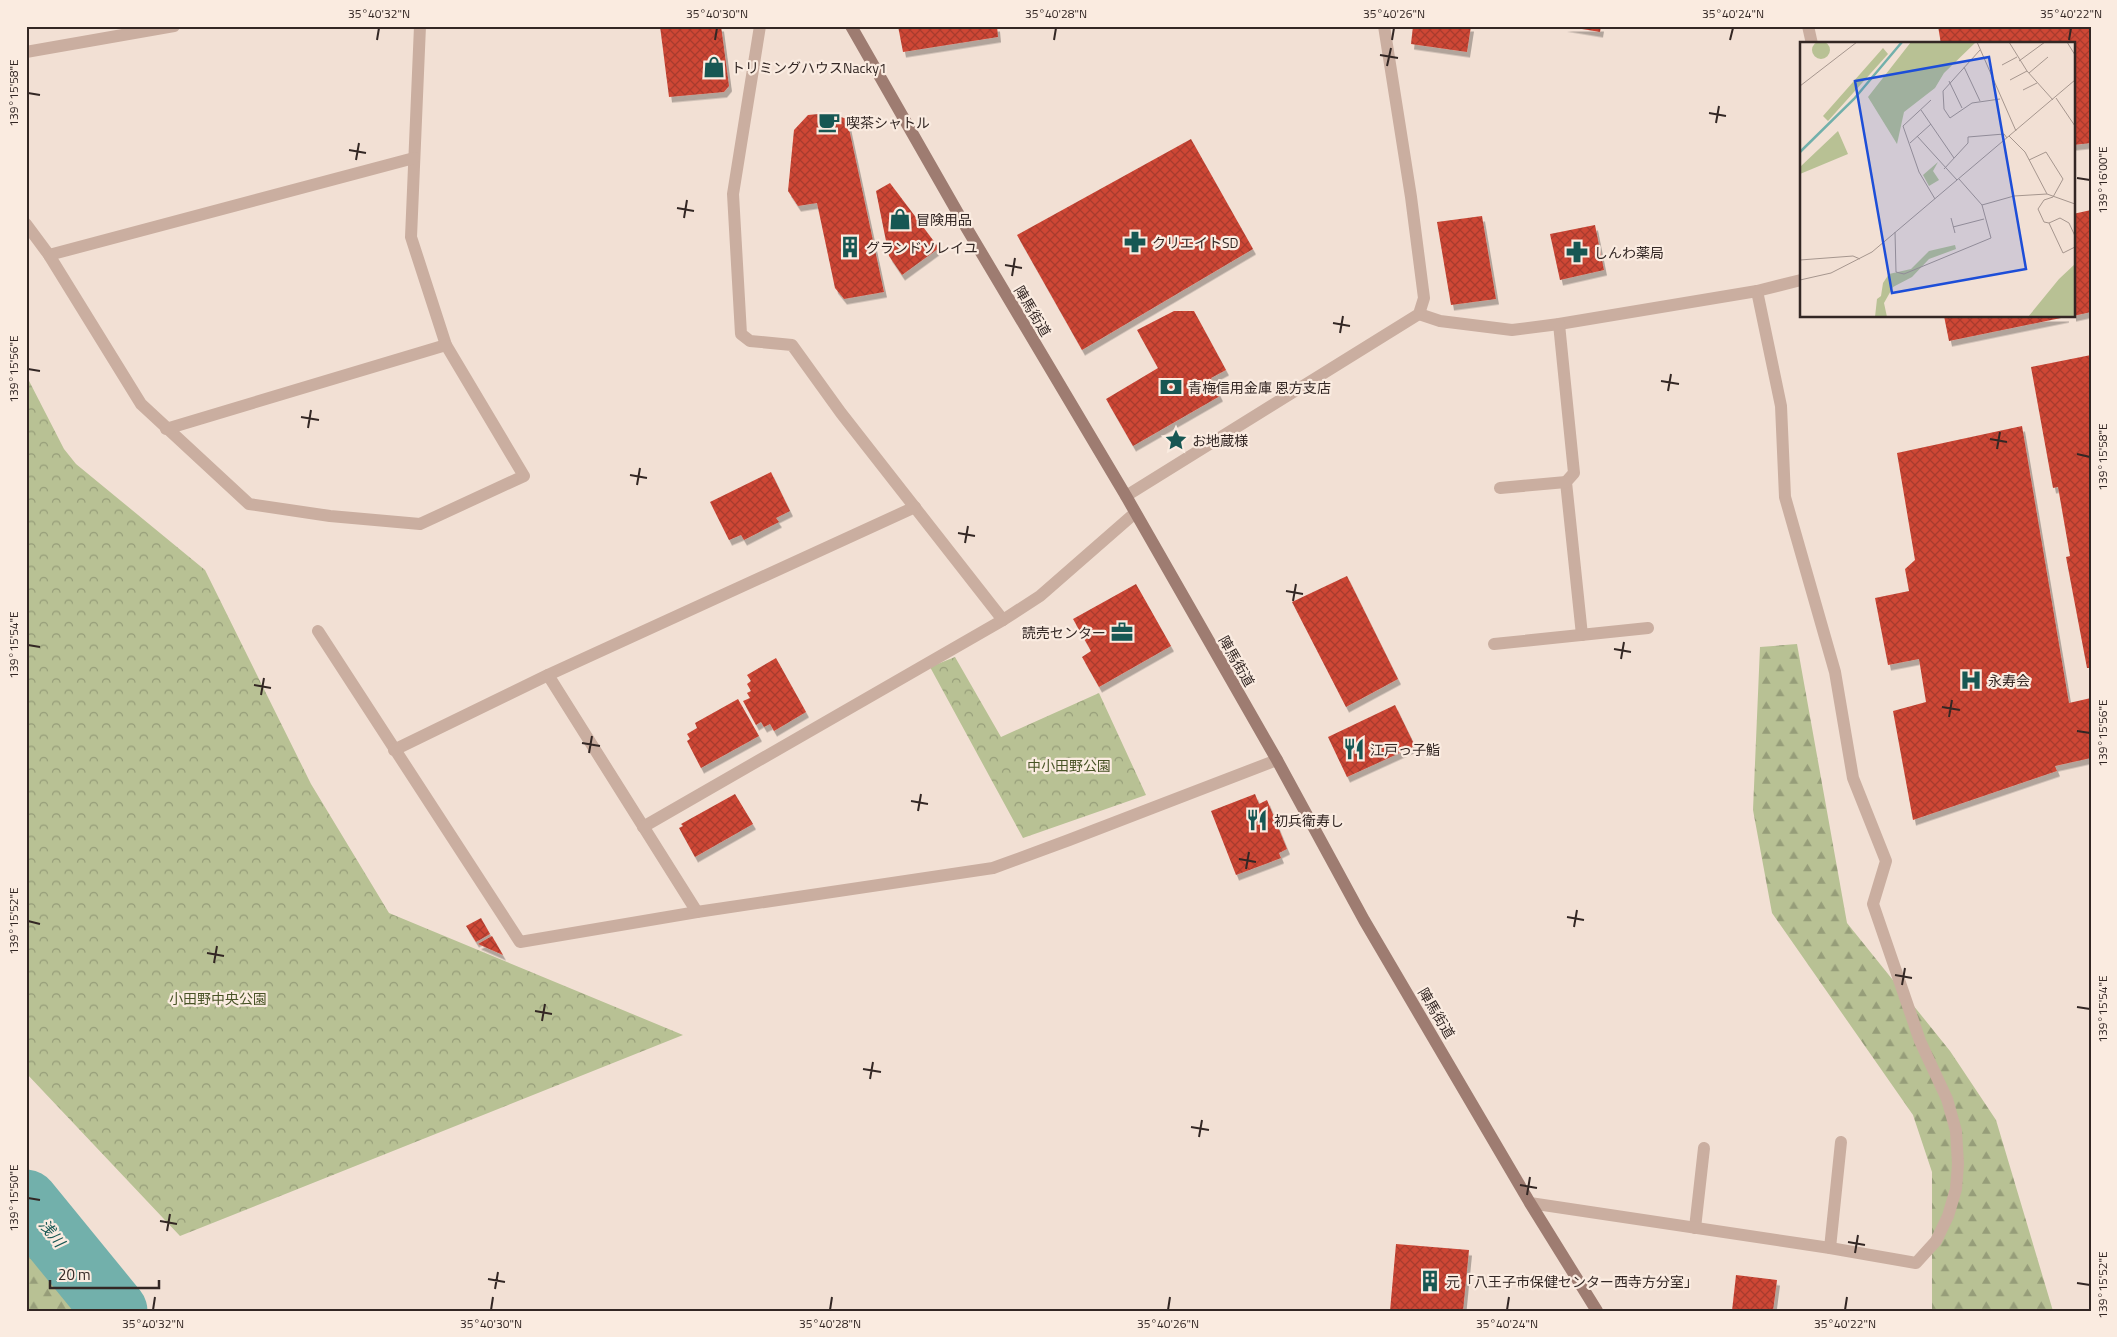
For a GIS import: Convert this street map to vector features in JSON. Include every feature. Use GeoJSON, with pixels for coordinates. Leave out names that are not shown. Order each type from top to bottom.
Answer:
{"type":"FeatureCollection","features":[{"type":"Feature","properties":{"kind":"main road","name":"陣馬街道"},"geometry":{"type":"LineString","coordinates":[[850,26],[963,222],[1126,496],[1277,760],[1364,920],[1530,1203],[1597,1311]]}},
{"type":"Feature","properties":{"kind":"street"},"geometry":{"type":"LineString","coordinates":[[26,52],[174,26]]}},
{"type":"Feature","properties":{"kind":"street"},"geometry":{"type":"LineString","coordinates":[[26,224],[49,254],[141,404],[249,504],[330,516],[420,524],[524,476],[446,345],[411,237],[420,26]]}},
{"type":"Feature","properties":{"kind":"street"},"geometry":{"type":"LineString","coordinates":[[760,26],[733,194],[741,334],[750,341],[792,345],[841,413],[1003,620]]}},
{"type":"Feature","properties":{"kind":"street"},"geometry":{"type":"LineString","coordinates":[[1126,496],[1419,314],[1424,298],[1411,197],[1384,26]]}},
{"type":"Feature","properties":{"kind":"street"},"geometry":{"type":"LineString","coordinates":[[1808,26],[1812,42]]}},
{"type":"Feature","properties":{"kind":"street"},"geometry":{"type":"LineString","coordinates":[[49,254],[414,158]]}},
{"type":"Feature","properties":{"kind":"street"},"geometry":{"type":"LineString","coordinates":[[1419,314],[1440,321],[1512,330],[1757,291],[1800,280]]}},
{"type":"Feature","properties":{"kind":"street"},"geometry":{"type":"LineString","coordinates":[[1530,1203],[1830,1248],[1916,1263],[1936,1241],[1948,1216],[1956,1189],[1958,1164],[1956,1131],[1946,1099],[1920,1041],[1873,904],[1886,861],[1853,778],[1835,672],[1785,497],[1781,406],[1757,291]]}},
{"type":"Feature","properties":{"kind":"street"},"geometry":{"type":"LineString","coordinates":[[1500,488],[1566,482],[1574,473],[1559,324]]}},
{"type":"Feature","properties":{"kind":"street"},"geometry":{"type":"LineString","coordinates":[[166,429],[446,345]]}},
{"type":"Feature","properties":{"kind":"street"},"geometry":{"type":"LineString","coordinates":[[1566,482],[1582,635]]}},
{"type":"Feature","properties":{"kind":"street"},"geometry":{"type":"LineString","coordinates":[[394,750],[548,675],[915,506]]}},
{"type":"Feature","properties":{"kind":"street"},"geometry":{"type":"LineString","coordinates":[[643,828],[1003,620],[1040,596],[1135,512]]}},
{"type":"Feature","properties":{"kind":"street"},"geometry":{"type":"LineString","coordinates":[[1494,644],[1648,628]]}},
{"type":"Feature","properties":{"kind":"street"},"geometry":{"type":"LineString","coordinates":[[318,631],[520,942],[697,912],[993,868],[1277,760]]}},
{"type":"Feature","properties":{"kind":"street"},"geometry":{"type":"LineString","coordinates":[[548,675],[697,912]]}},
{"type":"Feature","properties":{"kind":"street"},"geometry":{"type":"LineString","coordinates":[[1830,1248],[1842,1142]]}},
{"type":"Feature","properties":{"kind":"street"},"geometry":{"type":"LineString","coordinates":[[1695,1228],[1704,1148]]}},
{"type":"Feature","properties":{"kind":"green space","name":"小田野中央公園"},"geometry":{"type":"Polygon","coordinates":[[[26,375],[64,449],[76,464],[205,570],[311,784],[389,913],[683,1035],[180,1236],[26,1073],[26,375]]]}},
{"type":"Feature","properties":{"kind":"green space"},"geometry":{"type":"Polygon","coordinates":[[[1797,644],[1847,923],[1950,1051],[1996,1120],[2053,1311],[1932,1311],[1932,1172],[1913,1115],[1772,913],[1753,810],[1760,647],[1797,644]]]}},
{"type":"Feature","properties":{"kind":"green space","name":"中小田野公園"},"geometry":{"type":"Polygon","coordinates":[[[955,657],[1001,737],[1099,693],[1146,795],[1023,838],[930,667],[955,657]]]}},
{"type":"Feature","properties":{"kind":"green space"},"geometry":{"type":"Polygon","coordinates":[[[26,1247],[78,1311],[26,1311],[26,1247]]]}},
{"type":"Feature","properties":{"kind":"building"},"geometry":{"type":"Polygon","coordinates":[[[660,26],[721,26],[729,86],[724,92],[669,97],[660,26]]]}},
{"type":"Feature","properties":{"kind":"building"},"geometry":{"type":"Polygon","coordinates":[[[898,26],[997,26],[998,37],[903,52],[898,26]]]}},
{"type":"Feature","properties":{"kind":"building"},"geometry":{"type":"Polygon","coordinates":[[[1413,26],[1471,26],[1467,52],[1411,44],[1413,26]]]}},
{"type":"Feature","properties":{"kind":"building"},"geometry":{"type":"Polygon","coordinates":[[[1564,26],[1601,26],[1600,32],[1564,26]]]}},
{"type":"Feature","properties":{"kind":"building"},"geometry":{"type":"Polygon","coordinates":[[[1938,26],[2091,26],[2091,143],[2074,145],[2074,42],[1941,42],[1938,26]]]}},
{"type":"Feature","properties":{"kind":"building","name":"グランドソレイユ"},"geometry":{"type":"Polygon","coordinates":[[[829,113],[847,119],[884,292],[844,299],[835,288],[817,203],[798,206],[788,191],[794,130],[808,115],[829,113]]]}},
{"type":"Feature","properties":{"kind":"building","name":"クリエイトSD"},"geometry":{"type":"Polygon","coordinates":[[[1191,139],[1253,249],[1082,350],[1017,235],[1191,139]]]}},
{"type":"Feature","properties":{"kind":"building","name":"冒険用品"},"geometry":{"type":"Polygon","coordinates":[[[890,183],[939,248],[902,275],[889,256],[876,191],[890,183]]]}},
{"type":"Feature","properties":{"kind":"building"},"geometry":{"type":"Polygon","coordinates":[[[2091,210],[2091,312],[2074,316],[2074,214],[2091,210]]]}},
{"type":"Feature","properties":{"kind":"building"},"geometry":{"type":"Polygon","coordinates":[[[1482,216],[1496,299],[1451,305],[1437,222],[1482,216]]]}},
{"type":"Feature","properties":{"kind":"building","name":"しんわ薬局"},"geometry":{"type":"Polygon","coordinates":[[[1595,225],[1604,270],[1560,280],[1550,234],[1595,225]]]}},
{"type":"Feature","properties":{"kind":"building","name":"青梅信用金庫 恩方支店"},"geometry":{"type":"Polygon","coordinates":[[[1174,311],[1194,311],[1226,370],[1211,378],[1220,396],[1133,446],[1106,399],[1158,368],[1137,330],[1174,311]]]}},
{"type":"Feature","properties":{"kind":"building"},"geometry":{"type":"Polygon","coordinates":[[[1944,318],[2061,318],[1949,341],[1944,318]]]}},
{"type":"Feature","properties":{"kind":"building"},"geometry":{"type":"Polygon","coordinates":[[[2091,355],[2091,668],[2087,668],[2066,557],[2070,556],[2058,487],[2053,488],[2031,367],[2091,355]]]}},
{"type":"Feature","properties":{"kind":"building"},"geometry":{"type":"Polygon","coordinates":[[[2022,426],[2069,703],[2091,698],[2091,758],[2055,766],[2057,771],[1913,820],[1893,711],[1926,702],[1919,659],[1888,665],[1875,598],[1909,591],[1905,569],[1915,560],[1897,453],[2022,426]]]}},
{"type":"Feature","properties":{"kind":"building"},"geometry":{"type":"Polygon","coordinates":[[[771,472],[790,511],[776,518],[779,522],[744,540],[741,535],[729,540],[710,502],[771,472]]]}},
{"type":"Feature","properties":{"kind":"building"},"geometry":{"type":"Polygon","coordinates":[[[1347,576],[1398,679],[1346,707],[1292,602],[1347,576]]]}},
{"type":"Feature","properties":{"kind":"building","name":"読売センター"},"geometry":{"type":"Polygon","coordinates":[[[1136,584],[1171,646],[1099,687],[1082,657],[1091,651],[1073,619],[1136,584]]]}},
{"type":"Feature","properties":{"kind":"building"},"geometry":{"type":"Polygon","coordinates":[[[776,658],[806,712],[774,731],[770,724],[764,727],[761,722],[756,725],[743,701],[750,698],[747,693],[751,691],[747,684],[751,681],[747,675],[776,658]]]}},
{"type":"Feature","properties":{"kind":"building"},"geometry":{"type":"Polygon","coordinates":[[[738,699],[759,736],[701,768],[687,741],[690,739],[687,734],[697,728],[695,723],[738,699]]]}},
{"type":"Feature","properties":{"kind":"building"},"geometry":{"type":"Polygon","coordinates":[[[1395,705],[1415,746],[1347,777],[1328,737],[1395,705]]]}},
{"type":"Feature","properties":{"kind":"building"},"geometry":{"type":"Polygon","coordinates":[[[735,794],[753,824],[695,857],[679,828],[683,826],[681,824],[735,794]]]}},
{"type":"Feature","properties":{"kind":"building"},"geometry":{"type":"Polygon","coordinates":[[[1255,794],[1259,804],[1267,800],[1287,849],[1279,853],[1281,858],[1236,875],[1211,811],[1255,794]]]}},
{"type":"Feature","properties":{"kind":"building"},"geometry":{"type":"Polygon","coordinates":[[[481,918],[490,934],[476,942],[466,926],[481,918]]]}},
{"type":"Feature","properties":{"kind":"building"},"geometry":{"type":"Polygon","coordinates":[[[492,936],[503,955],[478,944],[492,936]]]}},
{"type":"Feature","properties":{"kind":"building","name":"元「八王子市保健センター西寺方分室」"},"geometry":{"type":"Polygon","coordinates":[[[1396,1244],[1469,1250],[1463,1311],[1390,1311],[1396,1244]]]}},
{"type":"Feature","properties":{"kind":"building"},"geometry":{"type":"Polygon","coordinates":[[[1736,1275],[1777,1280],[1773,1311],[1732,1311],[1736,1275]]]}},
{"type":"Feature","properties":{"kind":"waterway","name":"浅川"},"geometry":{"type":"LineString","coordinates":[[26,1202],[115,1311]]}},
{"type":"Feature","properties":{"kind":"place","name":"トリミングハウスNacky1"},"geometry":{"type":"Point","coordinates":[714,67]}},
{"type":"Feature","properties":{"kind":"place","name":"喫茶シャトル"},"geometry":{"type":"Point","coordinates":[829,122]}},
{"type":"Feature","properties":{"kind":"place","name":"冒険用品"},"geometry":{"type":"Point","coordinates":[900,219]}},
{"type":"Feature","properties":{"kind":"place","name":"クリエイトSD"},"geometry":{"type":"Point","coordinates":[1135,242]}},
{"type":"Feature","properties":{"kind":"place","name":"グランドソレイユ"},"geometry":{"type":"Point","coordinates":[850,247]}},
{"type":"Feature","properties":{"kind":"place","name":"しんわ薬局"},"geometry":{"type":"Point","coordinates":[1577,252]}},
{"type":"Feature","properties":{"kind":"place","name":"青梅信用金庫 恩方支店"},"geometry":{"type":"Point","coordinates":[1171,387]}},
{"type":"Feature","properties":{"kind":"place","name":"お地蔵様"},"geometry":{"type":"Point","coordinates":[1176,440]}},
{"type":"Feature","properties":{"kind":"place","name":"読売センター"},"geometry":{"type":"Point","coordinates":[1122,632]}},
{"type":"Feature","properties":{"kind":"place","name":"永寿会"},"geometry":{"type":"Point","coordinates":[1971,680]}},
{"type":"Feature","properties":{"kind":"place","name":"江戸っ子鮨"},"geometry":{"type":"Point","coordinates":[1354,749]}},
{"type":"Feature","properties":{"kind":"place","name":"初兵衛寿し"},"geometry":{"type":"Point","coordinates":[1257,820]}},
{"type":"Feature","properties":{"kind":"place","name":"元「八王子市保健センター西寺方分室」"},"geometry":{"type":"Point","coordinates":[1430,1281]}}]}
